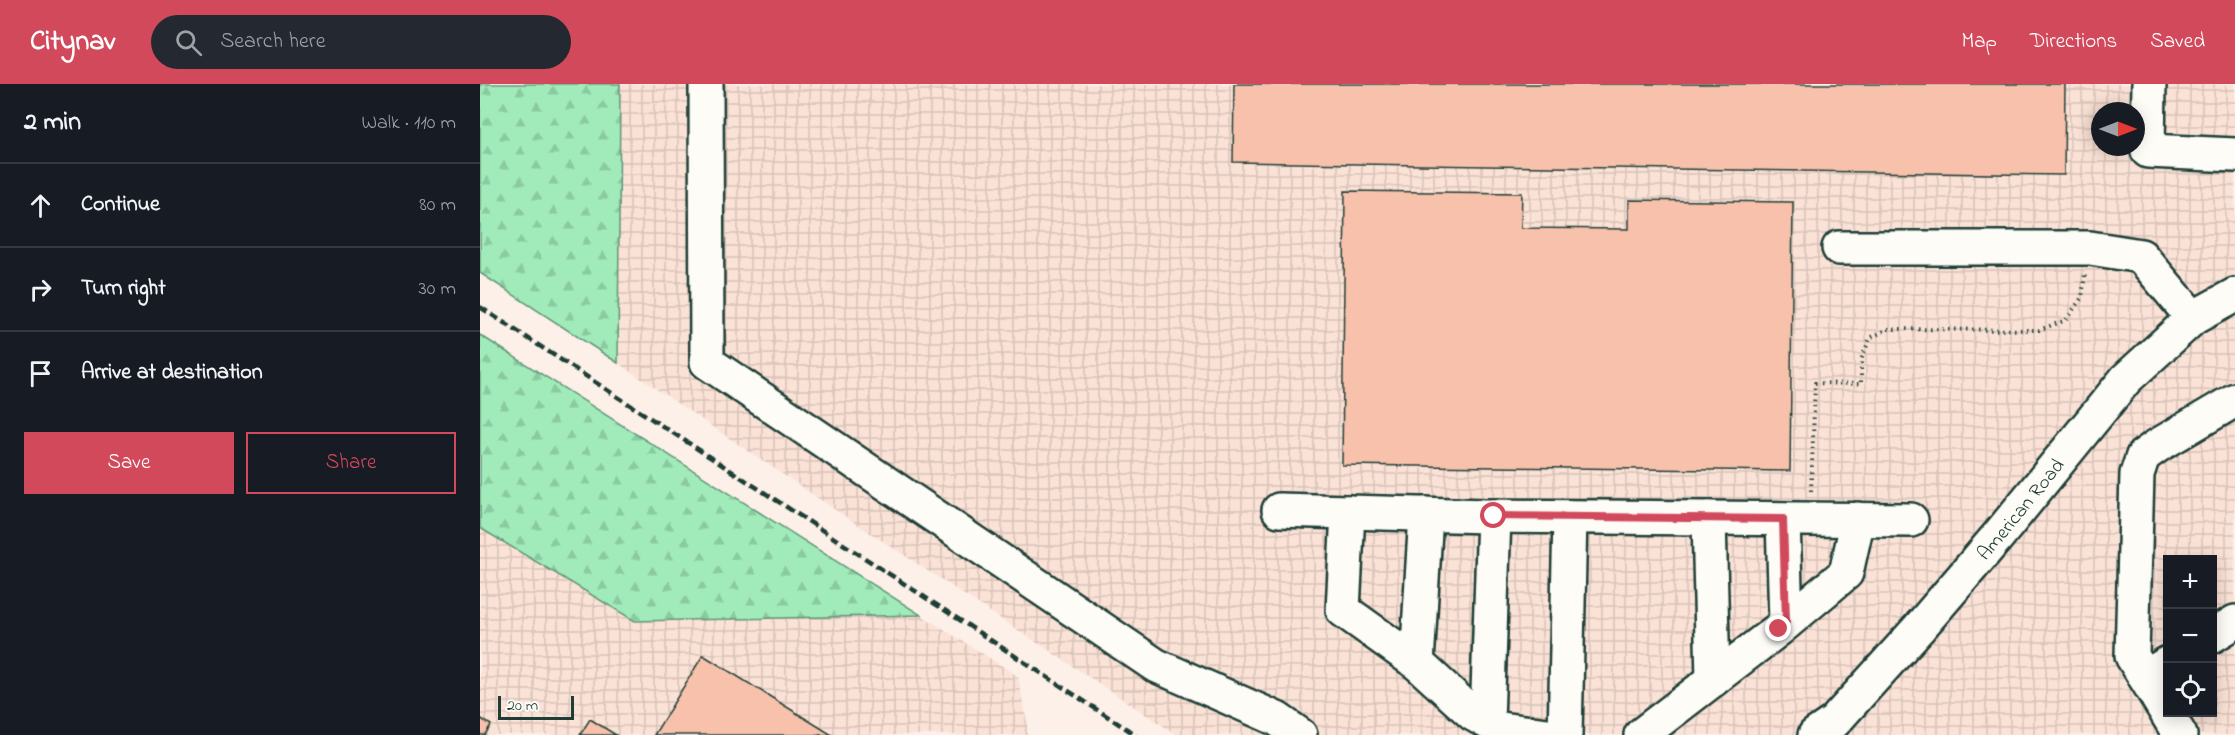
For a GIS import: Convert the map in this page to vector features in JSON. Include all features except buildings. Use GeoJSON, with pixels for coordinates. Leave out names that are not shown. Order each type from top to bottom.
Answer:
{"type":"FeatureCollection","features":[{"type":"Feature","properties":{"kind":"street"},"geometry":{"type":"LineString","coordinates":[[706,84],[707,362],[1155,665],[1277,719],[1300,735]]}},
{"type":"Feature","properties":{"kind":"street"},"geometry":{"type":"LineString","coordinates":[[2149,84],[2148,151],[2235,155]]}},
{"type":"Feature","properties":{"kind":"street"},"geometry":{"type":"LineString","coordinates":[[1839,248],[2090,248],[2141,256],[2193,318]]}},
{"type":"Feature","properties":{"kind":"street","name":"American Road"},"geometry":{"type":"LineString","coordinates":[[1815,735],[1834,722],[1919,628],[1998,536],[2126,379],[2193,318],[2235,296]]}},
{"type":"Feature","properties":{"kind":"street"},"geometry":{"type":"LineString","coordinates":[[2180,735],[2156,670],[2132,656],[2137,474],[2142,456],[2235,400]]}},
{"type":"Feature","properties":{"kind":"street"},"geometry":{"type":"LineString","coordinates":[[1279,510],[1494,516],[1911,520]]}},
{"type":"Feature","properties":{"kind":"street"},"geometry":{"type":"LineString","coordinates":[[1348,512],[1343,610],[1417,663],[1473,714],[1500,729],[1548,735]]}},
{"type":"Feature","properties":{"kind":"street"},"geometry":{"type":"LineString","coordinates":[[1417,663],[1426,514]]}},
{"type":"Feature","properties":{"kind":"street"},"geometry":{"type":"LineString","coordinates":[[1487,721],[1494,516]]}},
{"type":"Feature","properties":{"kind":"street"},"geometry":{"type":"LineString","coordinates":[[1565,735],[1570,517]]}},
{"type":"Feature","properties":{"kind":"street"},"geometry":{"type":"LineString","coordinates":[[1709,518],[1713,680]]}},
{"type":"Feature","properties":{"kind":"street"},"geometry":{"type":"LineString","coordinates":[[1783,519],[1786,622]]}},
{"type":"Feature","properties":{"kind":"street"},"geometry":{"type":"LineString","coordinates":[[1641,735],[1846,573],[1858,519]]}},
{"type":"Feature","properties":{"kind":"street"},"geometry":{"type":"LineString","coordinates":[[2217,633],[2235,622]]}},
{"type":"Feature","properties":{"kind":"path"},"geometry":{"type":"LineString","coordinates":[[1813,491],[1815,383],[1861,384],[1861,360],[1870,338],[1888,330],[2039,330],[2066,320],[2082,297],[2090,248]]}},
{"type":"Feature","properties":{"kind":"shaded area"},"geometry":{"type":"Polygon","coordinates":[[[620,84],[2235,84],[2235,735],[1177,735],[840,513],[618,363],[620,84]]]}},
{"type":"Feature","properties":{"kind":"shaded area"},"geometry":{"type":"Polygon","coordinates":[[[480,528],[635,621],[921,615],[1018,676],[1027,723],[1027,735],[480,735],[480,528]]]}},
{"type":"Feature","properties":{"kind":"green space"},"geometry":{"type":"Polygon","coordinates":[[[480,84],[620,84],[618,363],[480,273],[480,84]]]}},
{"type":"Feature","properties":{"kind":"green space"},"geometry":{"type":"Polygon","coordinates":[[[480,335],[921,615],[635,621],[480,528],[480,335]]]}},
{"type":"Feature","properties":{"kind":"railway"},"geometry":{"type":"LineString","coordinates":[[480,307],[1136,735]]}},
{"type":"Feature","properties":{"kind":"route"},"geometry":{"type":"LineString","coordinates":[[1494,516],[1783,519],[1786,622],[1779,629]]}}]}
